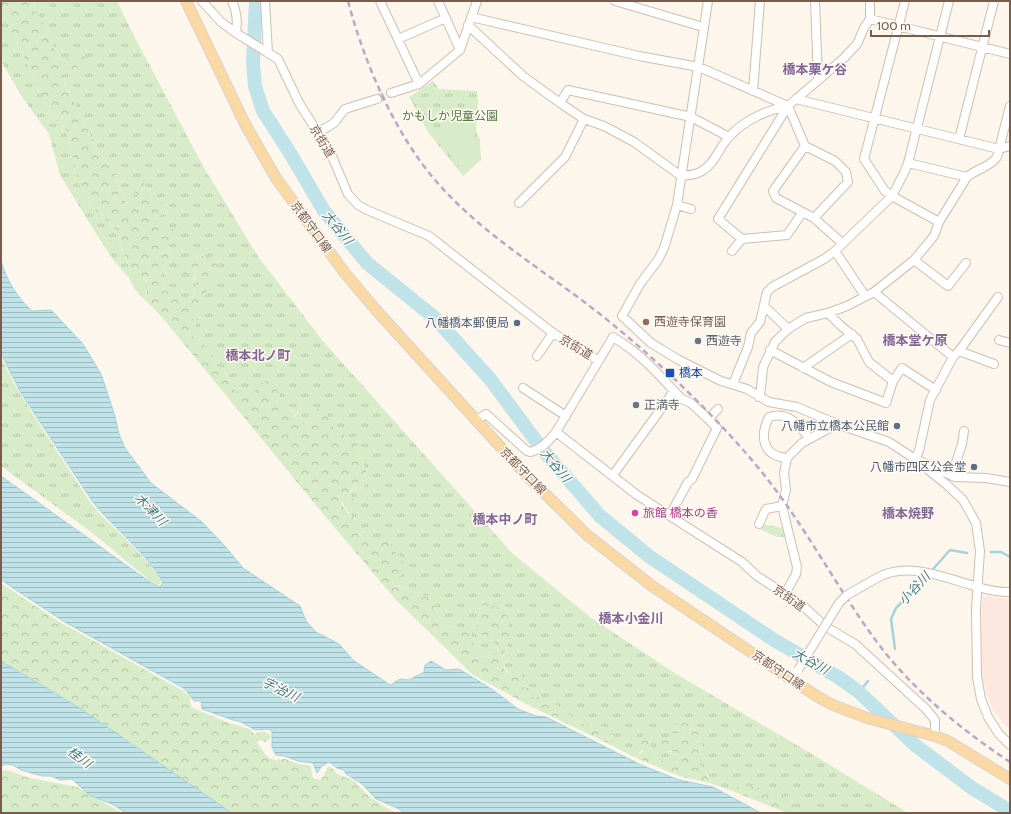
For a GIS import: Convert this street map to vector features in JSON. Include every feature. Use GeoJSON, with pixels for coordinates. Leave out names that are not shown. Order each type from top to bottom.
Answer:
{"type":"FeatureCollection","features":[{"type":"Feature","properties":{"kind":"main road","name":"京都守口線"},"geometry":{"type":"LineString","coordinates":[[186,1],[245,124],[276,178],[344,272],[376,310],[530,479],[587,535],[652,586],[796,675],[818,697],[848,711],[948,741],[1010,779]]}},
{"type":"Feature","properties":{"kind":"street"},"geometry":{"type":"LineString","coordinates":[[202,1],[220,22],[236,33],[237,11],[232,1]]}},
{"type":"Feature","properties":{"kind":"street"},"geometry":{"type":"LineString","coordinates":[[265,1],[268,53]]}},
{"type":"Feature","properties":{"kind":"street"},"geometry":{"type":"LineString","coordinates":[[380,1],[419,84]]}},
{"type":"Feature","properties":{"kind":"street"},"geometry":{"type":"LineString","coordinates":[[438,1],[460,50]]}},
{"type":"Feature","properties":{"kind":"street"},"geometry":{"type":"LineString","coordinates":[[391,93],[419,84],[460,50],[477,1]]}},
{"type":"Feature","properties":{"kind":"street"},"geometry":{"type":"LineString","coordinates":[[615,1],[703,27]]}},
{"type":"Feature","properties":{"kind":"street"},"geometry":{"type":"LineString","coordinates":[[708,1],[677,205],[664,248],[658,260],[640,284],[622,316],[651,342],[679,360],[721,381],[747,389],[769,402],[797,407],[837,424],[889,442],[916,459],[963,500],[976,523],[980,551],[976,609],[977,677],[981,699],[988,717],[999,734],[1010,745]]}},
{"type":"Feature","properties":{"kind":"street"},"geometry":{"type":"LineString","coordinates":[[753,91],[760,1]]}},
{"type":"Feature","properties":{"kind":"street"},"geometry":{"type":"LineString","coordinates":[[815,1],[818,80]]}},
{"type":"Feature","properties":{"kind":"street"},"geometry":{"type":"LineString","coordinates":[[742,239],[718,218],[788,106],[844,58],[857,44],[870,19],[870,1]]}},
{"type":"Feature","properties":{"kind":"street"},"geometry":{"type":"LineString","coordinates":[[905,1],[864,159],[885,191],[939,222]]}},
{"type":"Feature","properties":{"kind":"street"},"geometry":{"type":"LineString","coordinates":[[733,384],[748,347],[751,333],[760,322],[767,292],[772,287],[835,252],[842,243],[892,196],[908,163],[949,1]]}},
{"type":"Feature","properties":{"kind":"street"},"geometry":{"type":"LineString","coordinates":[[959,139],[994,1]]}},
{"type":"Feature","properties":{"kind":"street"},"geometry":{"type":"LineString","coordinates":[[471,17],[639,56],[699,68],[788,106],[806,146],[835,161],[846,172],[848,182],[814,218]]}},
{"type":"Feature","properties":{"kind":"street"},"geometry":{"type":"LineString","coordinates":[[398,39],[446,18]]}},
{"type":"Feature","properties":{"kind":"street"},"geometry":{"type":"LineString","coordinates":[[870,19],[1010,54]]}},
{"type":"Feature","properties":{"kind":"street"},"geometry":{"type":"LineString","coordinates":[[468,25],[524,76],[560,103],[584,119],[604,126],[634,142],[681,176],[696,174],[704,171],[729,137],[750,120],[777,108],[788,106]]}},
{"type":"Feature","properties":{"kind":"street","name":"京街道"},"geometry":{"type":"LineString","coordinates":[[236,33],[278,59],[299,103],[319,132],[331,154],[348,194],[358,205],[429,236],[553,334],[599,361],[556,432],[637,495],[742,562],[757,576],[802,605],[826,627],[855,644],[935,720],[935,736]]}},
{"type":"Feature","properties":{"kind":"street"},"geometry":{"type":"LineString","coordinates":[[560,103],[568,90],[691,117],[729,137]]}},
{"type":"Feature","properties":{"kind":"street"},"geometry":{"type":"LineString","coordinates":[[319,132],[334,123],[345,109],[377,99]]}},
{"type":"Feature","properties":{"kind":"street"},"geometry":{"type":"LineString","coordinates":[[796,100],[999,149],[1010,146]]}},
{"type":"Feature","properties":{"kind":"street"},"geometry":{"type":"LineString","coordinates":[[759,397],[763,367],[770,350],[775,342],[788,329],[806,318],[828,313],[847,306],[874,292],[914,260],[934,236],[939,222],[967,177],[992,164],[997,158],[1010,106]]}},
{"type":"Feature","properties":{"kind":"street"},"geometry":{"type":"LineString","coordinates":[[519,203],[565,157],[584,119]]}},
{"type":"Feature","properties":{"kind":"street"},"geometry":{"type":"LineString","coordinates":[[806,146],[773,191],[776,198],[814,218],[842,243]]}},
{"type":"Feature","properties":{"kind":"street"},"geometry":{"type":"LineString","coordinates":[[908,163],[967,177]]}},
{"type":"Feature","properties":{"kind":"street"},"geometry":{"type":"LineString","coordinates":[[677,205],[691,210]]}},
{"type":"Feature","properties":{"kind":"street"},"geometry":{"type":"LineString","coordinates":[[732,251],[742,239],[787,235],[802,213]]}},
{"type":"Feature","properties":{"kind":"street"},"geometry":{"type":"LineString","coordinates":[[835,252],[865,296]]}},
{"type":"Feature","properties":{"kind":"street"},"geometry":{"type":"LineString","coordinates":[[914,260],[948,286],[966,263]]}},
{"type":"Feature","properties":{"kind":"street"},"geometry":{"type":"LineString","coordinates":[[874,292],[956,354],[994,364]]}},
{"type":"Feature","properties":{"kind":"street"},"geometry":{"type":"LineString","coordinates":[[916,459],[930,400],[956,354],[998,297]]}},
{"type":"Feature","properties":{"kind":"street"},"geometry":{"type":"LineString","coordinates":[[764,306],[788,329]]}},
{"type":"Feature","properties":{"kind":"street"},"geometry":{"type":"LineString","coordinates":[[828,313],[841,326],[852,334],[861,345],[869,362],[893,380]]}},
{"type":"Feature","properties":{"kind":"street"},"geometry":{"type":"LineString","coordinates":[[537,356],[553,334]]}},
{"type":"Feature","properties":{"kind":"street"},"geometry":{"type":"LineString","coordinates":[[803,368],[852,334]]}},
{"type":"Feature","properties":{"kind":"street"},"geometry":{"type":"LineString","coordinates":[[599,361],[614,337],[650,364],[682,399],[691,403],[717,428],[692,479],[688,482],[670,515]]}},
{"type":"Feature","properties":{"kind":"street"},"geometry":{"type":"LineString","coordinates":[[999,340],[1010,343]]}},
{"type":"Feature","properties":{"kind":"street"},"geometry":{"type":"LineString","coordinates":[[770,350],[831,382],[886,403],[893,380],[902,368],[936,390]]}},
{"type":"Feature","properties":{"kind":"street"},"geometry":{"type":"LineString","coordinates":[[523,388],[566,416]]}},
{"type":"Feature","properties":{"kind":"street"},"geometry":{"type":"LineString","coordinates":[[613,475],[674,391]]}},
{"type":"Feature","properties":{"kind":"street"},"geometry":{"type":"LineString","coordinates":[[708,419],[718,409]]}},
{"type":"Feature","properties":{"kind":"street"},"geometry":{"type":"LineString","coordinates":[[476,420],[486,414],[527,451],[530,452],[546,443],[556,432]]}},
{"type":"Feature","properties":{"kind":"street"},"geometry":{"type":"LineString","coordinates":[[787,458],[778,457],[770,452],[765,441],[764,427],[769,417],[775,415],[791,418],[810,438]]}},
{"type":"Feature","properties":{"kind":"street"},"geometry":{"type":"LineString","coordinates":[[785,594],[796,574],[797,567],[782,506],[786,490],[784,473],[787,458],[802,443],[837,424]]}},
{"type":"Feature","properties":{"kind":"street"},"geometry":{"type":"LineString","coordinates":[[952,475],[962,444],[964,431]]}},
{"type":"Feature","properties":{"kind":"street"},"geometry":{"type":"LineString","coordinates":[[916,459],[955,477],[986,478],[1010,482]]}},
{"type":"Feature","properties":{"kind":"street"},"geometry":{"type":"LineString","coordinates":[[759,524],[766,509],[782,506]]}},
{"type":"Feature","properties":{"kind":"street"},"geometry":{"type":"LineString","coordinates":[[796,675],[835,609],[848,595],[884,575],[898,572],[927,572],[978,587],[1010,592]]}},
{"type":"Feature","properties":{"kind":"shaded area"},"geometry":{"type":"Polygon","coordinates":[[[983,596],[1010,599],[1010,731],[992,709],[982,679],[983,596]]]}},
{"type":"Feature","properties":{"kind":"green space"},"geometry":{"type":"Polygon","coordinates":[[[1,1],[34,1],[35,11],[53,38],[54,57],[65,61],[75,51],[82,53],[88,61],[84,67],[70,71],[62,78],[100,154],[114,171],[127,204],[136,209],[140,205],[140,198],[135,193],[135,183],[142,181],[148,188],[152,197],[171,208],[155,219],[172,228],[179,236],[175,241],[157,238],[171,250],[162,280],[166,290],[182,303],[192,301],[197,284],[195,276],[187,276],[180,272],[186,263],[197,254],[206,257],[216,256],[220,269],[219,275],[207,281],[206,296],[199,310],[190,315],[192,319],[198,319],[194,331],[190,334],[209,349],[218,366],[226,372],[230,385],[236,391],[248,396],[265,381],[272,383],[278,392],[285,413],[294,417],[302,407],[301,422],[306,422],[316,409],[325,408],[329,420],[335,429],[343,433],[347,442],[352,442],[355,436],[358,437],[357,450],[365,468],[368,481],[363,488],[351,490],[353,500],[348,504],[343,499],[342,505],[365,530],[359,534],[364,540],[380,538],[389,542],[397,554],[403,558],[402,575],[392,580],[393,585],[435,599],[438,615],[444,629],[458,626],[471,630],[474,649],[485,657],[498,654],[496,643],[486,639],[477,628],[481,605],[497,607],[508,617],[509,639],[501,660],[505,671],[512,676],[515,668],[522,669],[522,681],[524,688],[531,688],[532,697],[546,697],[585,726],[590,723],[609,728],[613,734],[607,743],[530,706],[473,675],[396,600],[319,509],[161,316],[146,301],[146,275],[138,278],[130,274],[128,263],[113,226],[93,208],[79,184],[66,129],[52,116],[1,8],[1,1]]]}},
{"type":"Feature","properties":{"kind":"green space"},"geometry":{"type":"Polygon","coordinates":[[[34,1],[117,1],[203,166],[257,255],[322,340],[512,553],[590,617],[673,672],[807,751],[908,813],[797,813],[792,801],[734,788],[732,791],[710,783],[709,777],[702,771],[695,760],[700,743],[699,733],[693,728],[683,728],[686,736],[682,740],[673,740],[666,737],[669,752],[676,752],[680,757],[678,763],[657,760],[652,753],[649,740],[636,758],[607,743],[613,734],[585,726],[546,697],[532,697],[524,688],[522,681],[506,671],[501,660],[507,650],[481,605],[477,628],[486,639],[496,643],[498,654],[485,657],[474,649],[458,626],[444,629],[438,615],[435,599],[393,585],[392,580],[397,554],[389,542],[364,540],[359,534],[365,531],[344,506],[343,500],[345,495],[351,491],[363,488],[365,468],[357,450],[358,437],[352,442],[347,442],[332,428],[328,416],[316,409],[306,422],[301,422],[302,407],[293,417],[285,413],[255,389],[249,397],[236,391],[230,385],[226,372],[218,367],[209,349],[189,334],[198,319],[192,319],[189,315],[206,296],[206,257],[197,254],[180,272],[187,276],[194,276],[197,284],[192,301],[182,303],[166,290],[163,285],[163,274],[171,250],[156,238],[163,238],[155,219],[171,208],[152,197],[148,188],[135,183],[135,193],[140,198],[140,205],[136,209],[127,204],[114,171],[100,154],[62,77],[70,71],[84,67],[53,57],[53,38],[35,11],[34,1]]]}},
{"type":"Feature","properties":{"kind":"green space"},"geometry":{"type":"Polygon","coordinates":[[[1,8],[52,116],[66,129],[79,184],[93,208],[113,226],[128,263],[130,274],[146,275],[146,301],[135,290],[129,278],[115,262],[60,175],[49,134],[22,97],[1,61],[1,8]]]}},
{"type":"Feature","properties":{"kind":"green space","name":"かもしか児童公園"},"geometry":{"type":"Polygon","coordinates":[[[433,81],[439,89],[477,91],[478,100],[476,129],[480,140],[481,160],[463,176],[428,132],[409,97],[433,81]]]}},
{"type":"Feature","properties":{"kind":"green space"},"geometry":{"type":"Polygon","coordinates":[[[463,116],[465,120],[473,116],[475,117],[473,130],[479,159],[463,172],[436,136],[463,116]]]}},
{"type":"Feature","properties":{"kind":"green space"},"geometry":{"type":"Polygon","coordinates":[[[1,358],[20,394],[90,502],[146,560],[162,582],[159,585],[150,581],[95,535],[1,466],[1,358]]]}},
{"type":"Feature","properties":{"kind":"green space"},"geometry":{"type":"Polygon","coordinates":[[[762,524],[782,528],[784,537],[777,537],[760,529],[762,524]]]}},
{"type":"Feature","properties":{"kind":"green space"},"geometry":{"type":"Polygon","coordinates":[[[1,583],[58,621],[185,692],[190,697],[191,707],[229,723],[250,729],[254,734],[261,732],[267,733],[271,736],[269,740],[265,742],[260,740],[257,743],[270,758],[275,760],[285,759],[301,765],[311,766],[312,776],[315,779],[320,780],[324,776],[328,766],[331,767],[337,774],[353,780],[369,796],[396,813],[232,813],[78,707],[1,661],[1,583]]]}},
{"type":"Feature","properties":{"kind":"green space"},"geometry":{"type":"Polygon","coordinates":[[[686,723],[699,733],[700,743],[704,747],[699,757],[695,760],[701,765],[702,771],[707,773],[710,783],[679,776],[636,758],[643,751],[639,746],[646,731],[652,753],[657,760],[678,763],[680,757],[676,752],[656,749],[656,741],[666,737],[673,740],[682,740],[686,736],[683,729],[678,733],[672,733],[670,727],[676,724],[686,723]]]}},
{"type":"Feature","properties":{"kind":"green space"},"geometry":{"type":"Polygon","coordinates":[[[7,770],[26,777],[77,787],[122,813],[1,813],[1,771],[7,770]]]}},
{"type":"Feature","properties":{"kind":"green space"},"geometry":{"type":"Polygon","coordinates":[[[748,786],[778,792],[792,801],[797,813],[787,813],[732,791],[734,788],[748,786]]]}},
{"type":"Feature","properties":{"kind":"water"},"geometry":{"type":"Polygon","coordinates":[[[1,261],[9,282],[27,306],[32,311],[51,310],[83,344],[101,374],[115,416],[119,434],[125,448],[151,483],[202,522],[243,568],[300,606],[306,621],[316,632],[339,644],[353,660],[390,685],[400,679],[409,680],[424,672],[425,665],[431,661],[446,670],[459,669],[493,690],[518,709],[536,716],[546,717],[641,765],[679,780],[713,787],[761,813],[404,813],[399,809],[376,799],[362,784],[346,774],[344,770],[337,768],[329,762],[322,766],[317,773],[313,763],[298,761],[276,755],[272,747],[272,731],[268,729],[255,730],[241,722],[202,709],[201,701],[194,701],[185,689],[63,621],[1,580],[1,476],[150,582],[160,587],[163,582],[147,560],[92,501],[21,393],[1,354],[1,261]]]}},
{"type":"Feature","properties":{"kind":"water","name":"桂川"},"geometry":{"type":"Polygon","coordinates":[[[1,661],[78,707],[232,813],[126,813],[112,804],[89,795],[72,779],[60,780],[51,776],[42,776],[21,770],[13,765],[6,764],[1,766],[1,661]]]}},
{"type":"Feature","properties":{"kind":"waterway","name":"大谷川"},"geometry":{"type":"LineString","coordinates":[[256,1],[253,63],[255,86],[263,111],[324,211],[367,263],[435,318],[490,379],[542,449],[600,516],[650,557],[774,640],[838,677],[859,692],[915,745],[972,788],[1010,811]]}},
{"type":"Feature","properties":{"kind":"waterway","name":"小谷川"},"geometry":{"type":"LineString","coordinates":[[895,649],[891,619],[896,608],[950,550],[967,553]]}},
{"type":"Feature","properties":{"kind":"waterway"},"geometry":{"type":"LineString","coordinates":[[991,552],[1001,552],[1010,557]]}},
{"type":"Feature","properties":{"kind":"waterway"},"geometry":{"type":"LineString","coordinates":[[859,692],[868,681]]}},
{"type":"Feature","properties":{"kind":"tunnel"},"geometry":{"type":"LineString","coordinates":[[377,99],[391,93]]}},
{"type":"Feature","properties":{"kind":"railway"},"geometry":{"type":"LineString","coordinates":[[348,1],[363,48],[382,95],[406,140],[435,180],[451,198],[487,230],[600,314],[632,341],[664,369],[710,414],[729,434],[775,489],[883,650],[926,697],[958,725],[1010,762]]}},
{"type":"Feature","properties":{"kind":"place","name":"西遊寺保育園"},"geometry":{"type":"Point","coordinates":[646,322]}},
{"type":"Feature","properties":{"kind":"place","name":"八幡橋本郵便局"},"geometry":{"type":"Point","coordinates":[517,323]}},
{"type":"Feature","properties":{"kind":"place","name":"西遊寺"},"geometry":{"type":"Point","coordinates":[698,341]}},
{"type":"Feature","properties":{"kind":"place","name":"橋本"},"geometry":{"type":"Point","coordinates":[670,373]}},
{"type":"Feature","properties":{"kind":"place","name":"正満寺"},"geometry":{"type":"Point","coordinates":[636,405]}},
{"type":"Feature","properties":{"kind":"place","name":"八幡市立橋本公民館"},"geometry":{"type":"Point","coordinates":[897,426]}},
{"type":"Feature","properties":{"kind":"place","name":"八幡市四区公会堂"},"geometry":{"type":"Point","coordinates":[974,467]}},
{"type":"Feature","properties":{"kind":"place","name":"旅館 橋本の香"},"geometry":{"type":"Point","coordinates":[635,513]}},
{"type":"Feature","properties":{"kind":"district","name":"橋本栗ケ谷"},"geometry":{"type":"Point","coordinates":[815,69]}},
{"type":"Feature","properties":{"kind":"district","name":"橋本堂ケ原"},"geometry":{"type":"Point","coordinates":[915,340]}},
{"type":"Feature","properties":{"kind":"district","name":"橋本北ノ町"},"geometry":{"type":"Point","coordinates":[258,355]}},
{"type":"Feature","properties":{"kind":"district","name":"橋本焼野"},"geometry":{"type":"Point","coordinates":[908,513]}},
{"type":"Feature","properties":{"kind":"district","name":"橋本中ノ町"},"geometry":{"type":"Point","coordinates":[505,519]}},
{"type":"Feature","properties":{"kind":"district","name":"橋本小金川"},"geometry":{"type":"Point","coordinates":[631,618]}},
{"type":"Feature","properties":{"kind":"water label","name":"木津川"},"geometry":{"type":"Point","coordinates":[151,509]}},
{"type":"Feature","properties":{"kind":"water label","name":"宇治川"},"geometry":{"type":"Point","coordinates":[281,689]}}]}
